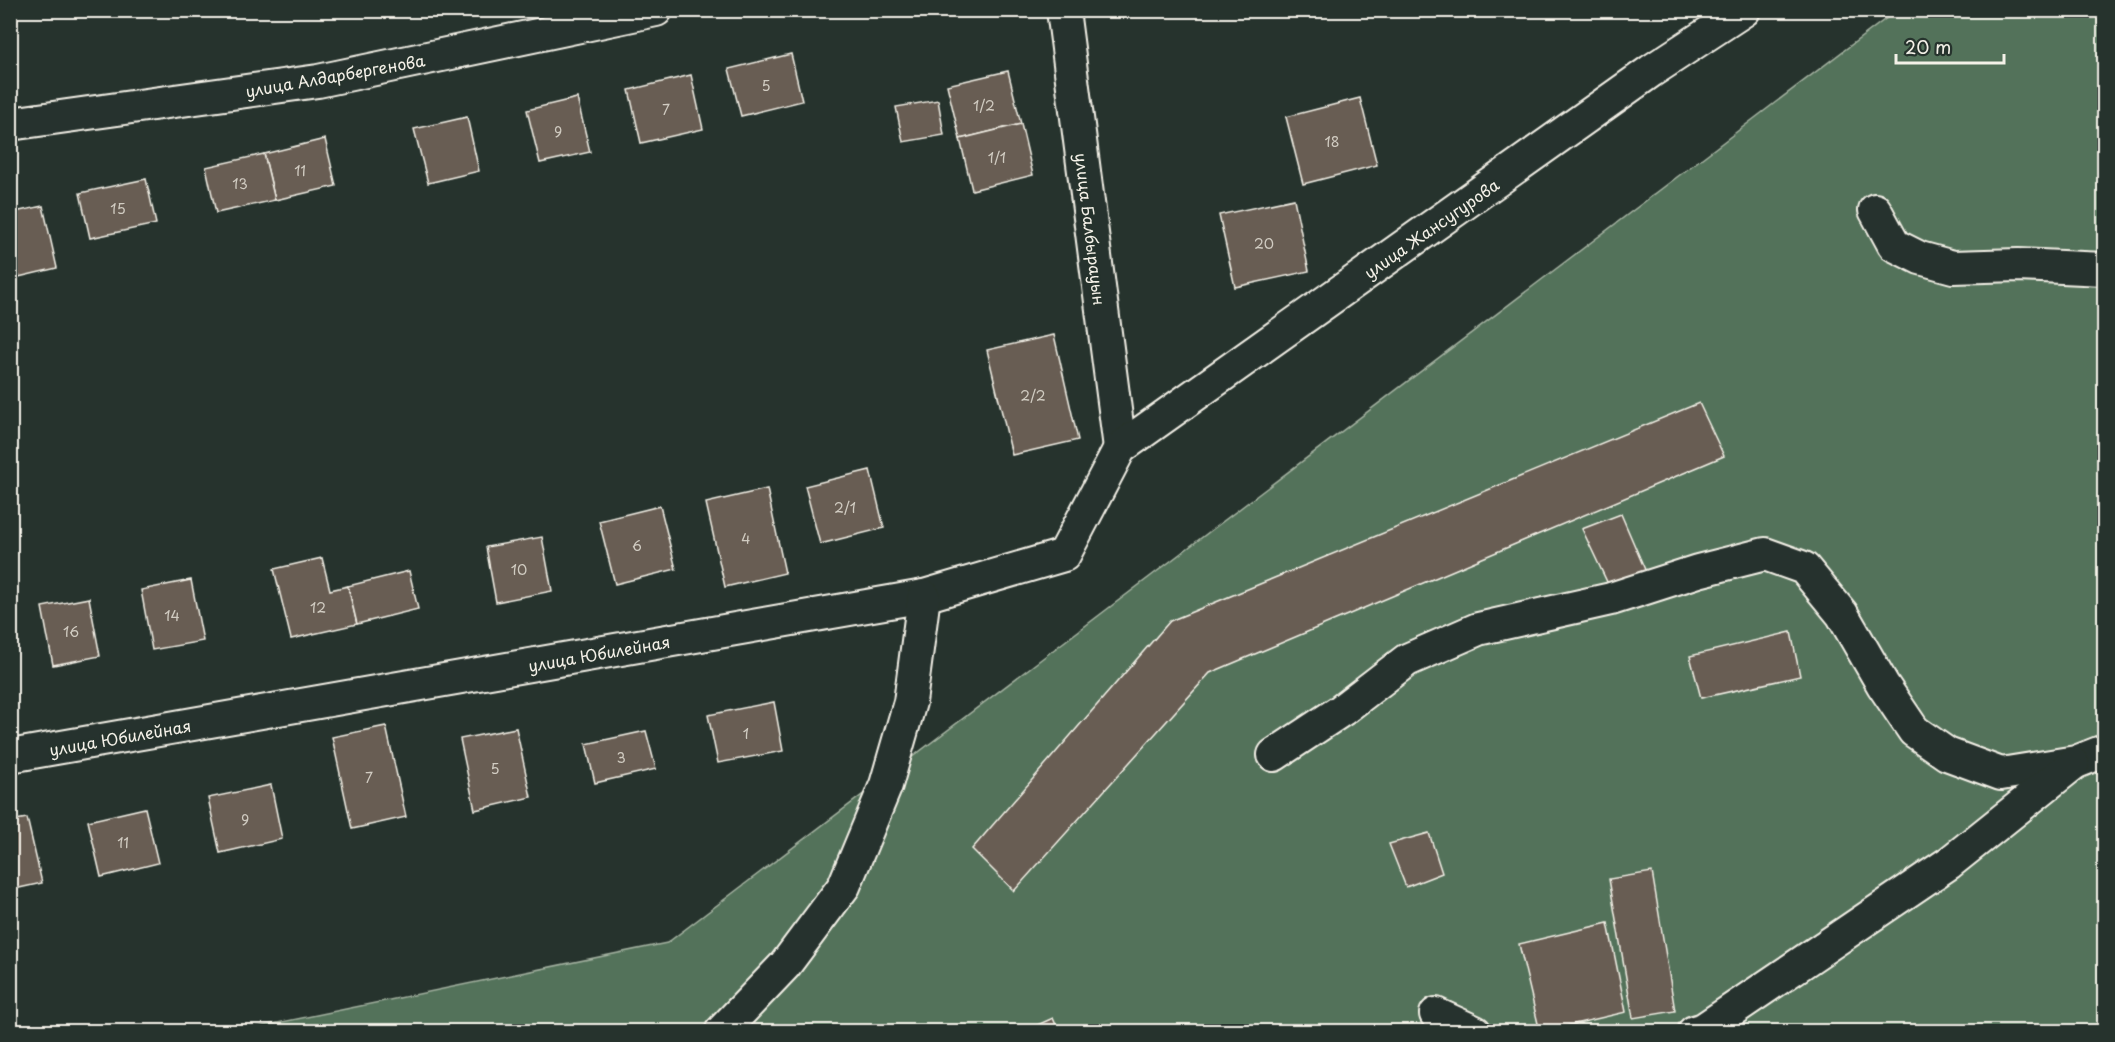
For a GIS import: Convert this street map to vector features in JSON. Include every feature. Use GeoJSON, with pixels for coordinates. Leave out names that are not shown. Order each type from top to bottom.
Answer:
{"type":"FeatureCollection","features":[{"type":"Feature","properties":{"kind":"street","name":"улица Алдарбергенова"},"geometry":{"type":"LineString","coordinates":[[10,124],[318,81],[656,10]]}},
{"type":"Feature","properties":{"kind":"street","name":"улица Балбырауын"},"geometry":{"type":"LineString","coordinates":[[1063,10],[1120,448]]}},
{"type":"Feature","properties":{"kind":"street","name":"улица Жансугурова"},"geometry":{"type":"LineString","coordinates":[[1120,448],[1651,71],[1744,10]]}},
{"type":"Feature","properties":{"kind":"street"},"geometry":{"type":"LineString","coordinates":[[1875,210],[1894,246],[1920,258],[1953,267],[2018,265],[2104,269]]}},
{"type":"Feature","properties":{"kind":"street","name":"улица Юбилейная"},"geometry":{"type":"LineString","coordinates":[[10,756],[924,596],[1064,555],[1120,448]]}},
{"type":"Feature","properties":{"kind":"street"},"geometry":{"type":"LineString","coordinates":[[1274,755],[1342,710],[1407,660],[1478,629],[1611,599],[1698,571],[1765,554],[1804,568],[1842,614],[1883,686],[1914,731],[1947,754],[2001,774],[2090,757]]}},
{"type":"Feature","properties":{"kind":"street"},"geometry":{"type":"LineString","coordinates":[[721,1032],[785,965],[843,886],[886,785],[910,702],[924,596]]}},
{"type":"Feature","properties":{"kind":"street"},"geometry":{"type":"LineString","coordinates":[[1694,1032],[1704,1029],[1949,863],[2090,757]]}},
{"type":"Feature","properties":{"kind":"street"},"geometry":{"type":"LineString","coordinates":[[1436,1014],[1475,1032]]}},
{"type":"Feature","properties":{"kind":"green space"},"geometry":{"type":"Polygon","coordinates":[[[1896,11],[2104,11],[2104,1031],[234,1032],[667,943],[1896,11]]]}},
{"type":"Feature","properties":{"kind":"building"},"geometry":{"type":"Polygon","coordinates":[[[791,54],[802,101],[741,116],[729,69],[791,54]]]}},
{"type":"Feature","properties":{"kind":"building"},"geometry":{"type":"Polygon","coordinates":[[[1008,71],[1021,124],[960,139],[947,85],[1008,71]]]}},
{"type":"Feature","properties":{"kind":"building"},"geometry":{"type":"Polygon","coordinates":[[[691,75],[703,129],[641,143],[629,90],[691,75]]]}},
{"type":"Feature","properties":{"kind":"building"},"geometry":{"type":"Polygon","coordinates":[[[577,98],[590,152],[540,163],[527,110],[577,98]]]}},
{"type":"Feature","properties":{"kind":"building"},"geometry":{"type":"Polygon","coordinates":[[[1360,98],[1377,165],[1303,184],[1286,117],[1360,98]]]}},
{"type":"Feature","properties":{"kind":"building"},"geometry":{"type":"Polygon","coordinates":[[[938,100],[944,135],[903,142],[896,107],[938,100]]]}},
{"type":"Feature","properties":{"kind":"building"},"geometry":{"type":"Polygon","coordinates":[[[467,117],[479,171],[428,183],[414,129],[467,117]]]}},
{"type":"Feature","properties":{"kind":"building"},"geometry":{"type":"Polygon","coordinates":[[[1021,124],[1033,175],[972,190],[960,139],[1021,124]]]}},
{"type":"Feature","properties":{"kind":"building"},"geometry":{"type":"Polygon","coordinates":[[[325,139],[336,186],[275,200],[264,154],[325,139]]]}},
{"type":"Feature","properties":{"kind":"building"},"geometry":{"type":"Polygon","coordinates":[[[264,154],[275,200],[216,213],[206,167],[264,154]]]}},
{"type":"Feature","properties":{"kind":"building"},"geometry":{"type":"Polygon","coordinates":[[[146,179],[156,224],[90,238],[80,193],[146,179]]]}},
{"type":"Feature","properties":{"kind":"building"},"geometry":{"type":"Polygon","coordinates":[[[1294,199],[1309,271],[1235,287],[1219,215],[1294,199]]]}},
{"type":"Feature","properties":{"kind":"building"},"geometry":{"type":"Polygon","coordinates":[[[43,206],[57,268],[10,279],[10,213],[43,206]]]}},
{"type":"Feature","properties":{"kind":"building"},"geometry":{"type":"Polygon","coordinates":[[[1054,335],[1078,440],[1012,455],[987,350],[1054,335]]]}},
{"type":"Feature","properties":{"kind":"building"},"geometry":{"type":"Polygon","coordinates":[[[1699,403],[1724,456],[1210,673],[1014,891],[972,849],[1170,621],[1699,403]]]}},
{"type":"Feature","properties":{"kind":"building"},"geometry":{"type":"Polygon","coordinates":[[[870,470],[884,528],[820,544],[805,486],[870,470]]]}},
{"type":"Feature","properties":{"kind":"building"},"geometry":{"type":"Polygon","coordinates":[[[767,489],[785,573],[725,587],[706,503],[767,489]]]}},
{"type":"Feature","properties":{"kind":"building"},"geometry":{"type":"Polygon","coordinates":[[[660,506],[676,569],[615,584],[599,521],[660,506]]]}},
{"type":"Feature","properties":{"kind":"building"},"geometry":{"type":"Polygon","coordinates":[[[1621,514],[1646,572],[1609,586],[1582,529],[1621,514]]]}},
{"type":"Feature","properties":{"kind":"building"},"geometry":{"type":"Polygon","coordinates":[[[542,537],[552,591],[496,602],[486,547],[542,537]]]}},
{"type":"Feature","properties":{"kind":"building"},"geometry":{"type":"Polygon","coordinates":[[[322,558],[330,590],[348,586],[357,624],[291,639],[274,569],[322,558]]]}},
{"type":"Feature","properties":{"kind":"building"},"geometry":{"type":"Polygon","coordinates":[[[409,571],[418,609],[357,624],[348,586],[409,571]]]}},
{"type":"Feature","properties":{"kind":"building"},"geometry":{"type":"Polygon","coordinates":[[[191,580],[203,641],[152,650],[141,590],[191,580]]]}},
{"type":"Feature","properties":{"kind":"building"},"geometry":{"type":"Polygon","coordinates":[[[89,598],[100,656],[53,665],[42,607],[89,598]]]}},
{"type":"Feature","properties":{"kind":"building"},"geometry":{"type":"Polygon","coordinates":[[[1791,632],[1800,676],[1701,698],[1690,656],[1791,632]]]}},
{"type":"Feature","properties":{"kind":"building"},"geometry":{"type":"Polygon","coordinates":[[[774,702],[783,751],[718,763],[708,715],[774,702]]]}},
{"type":"Feature","properties":{"kind":"building"},"geometry":{"type":"Polygon","coordinates":[[[386,726],[406,817],[352,829],[332,737],[386,726]]]}},
{"type":"Feature","properties":{"kind":"building"},"geometry":{"type":"Polygon","coordinates":[[[516,728],[531,797],[475,810],[460,739],[516,728]]]}},
{"type":"Feature","properties":{"kind":"building"},"geometry":{"type":"Polygon","coordinates":[[[646,731],[656,769],[595,783],[586,744],[646,731]]]}},
{"type":"Feature","properties":{"kind":"building"},"geometry":{"type":"Polygon","coordinates":[[[271,785],[282,839],[220,853],[208,798],[271,785]]]}},
{"type":"Feature","properties":{"kind":"building"},"geometry":{"type":"Polygon","coordinates":[[[145,808],[158,863],[101,877],[88,821],[145,808]]]}},
{"type":"Feature","properties":{"kind":"building"},"geometry":{"type":"Polygon","coordinates":[[[27,818],[42,883],[10,890],[10,821],[27,818]]]}},
{"type":"Feature","properties":{"kind":"building"},"geometry":{"type":"Polygon","coordinates":[[[1429,833],[1442,873],[1406,887],[1389,844],[1429,833]]]}},
{"type":"Feature","properties":{"kind":"building"},"geometry":{"type":"Polygon","coordinates":[[[1652,872],[1675,1011],[1633,1018],[1609,879],[1652,872]]]}},
{"type":"Feature","properties":{"kind":"building"},"geometry":{"type":"Polygon","coordinates":[[[1608,923],[1626,1012],[1540,1032],[1519,944],[1608,923]]]}},
{"type":"Feature","properties":{"kind":"building"},"geometry":{"type":"Polygon","coordinates":[[[1053,1018],[1059,1032],[1022,1032],[1053,1018]]]}}]}
